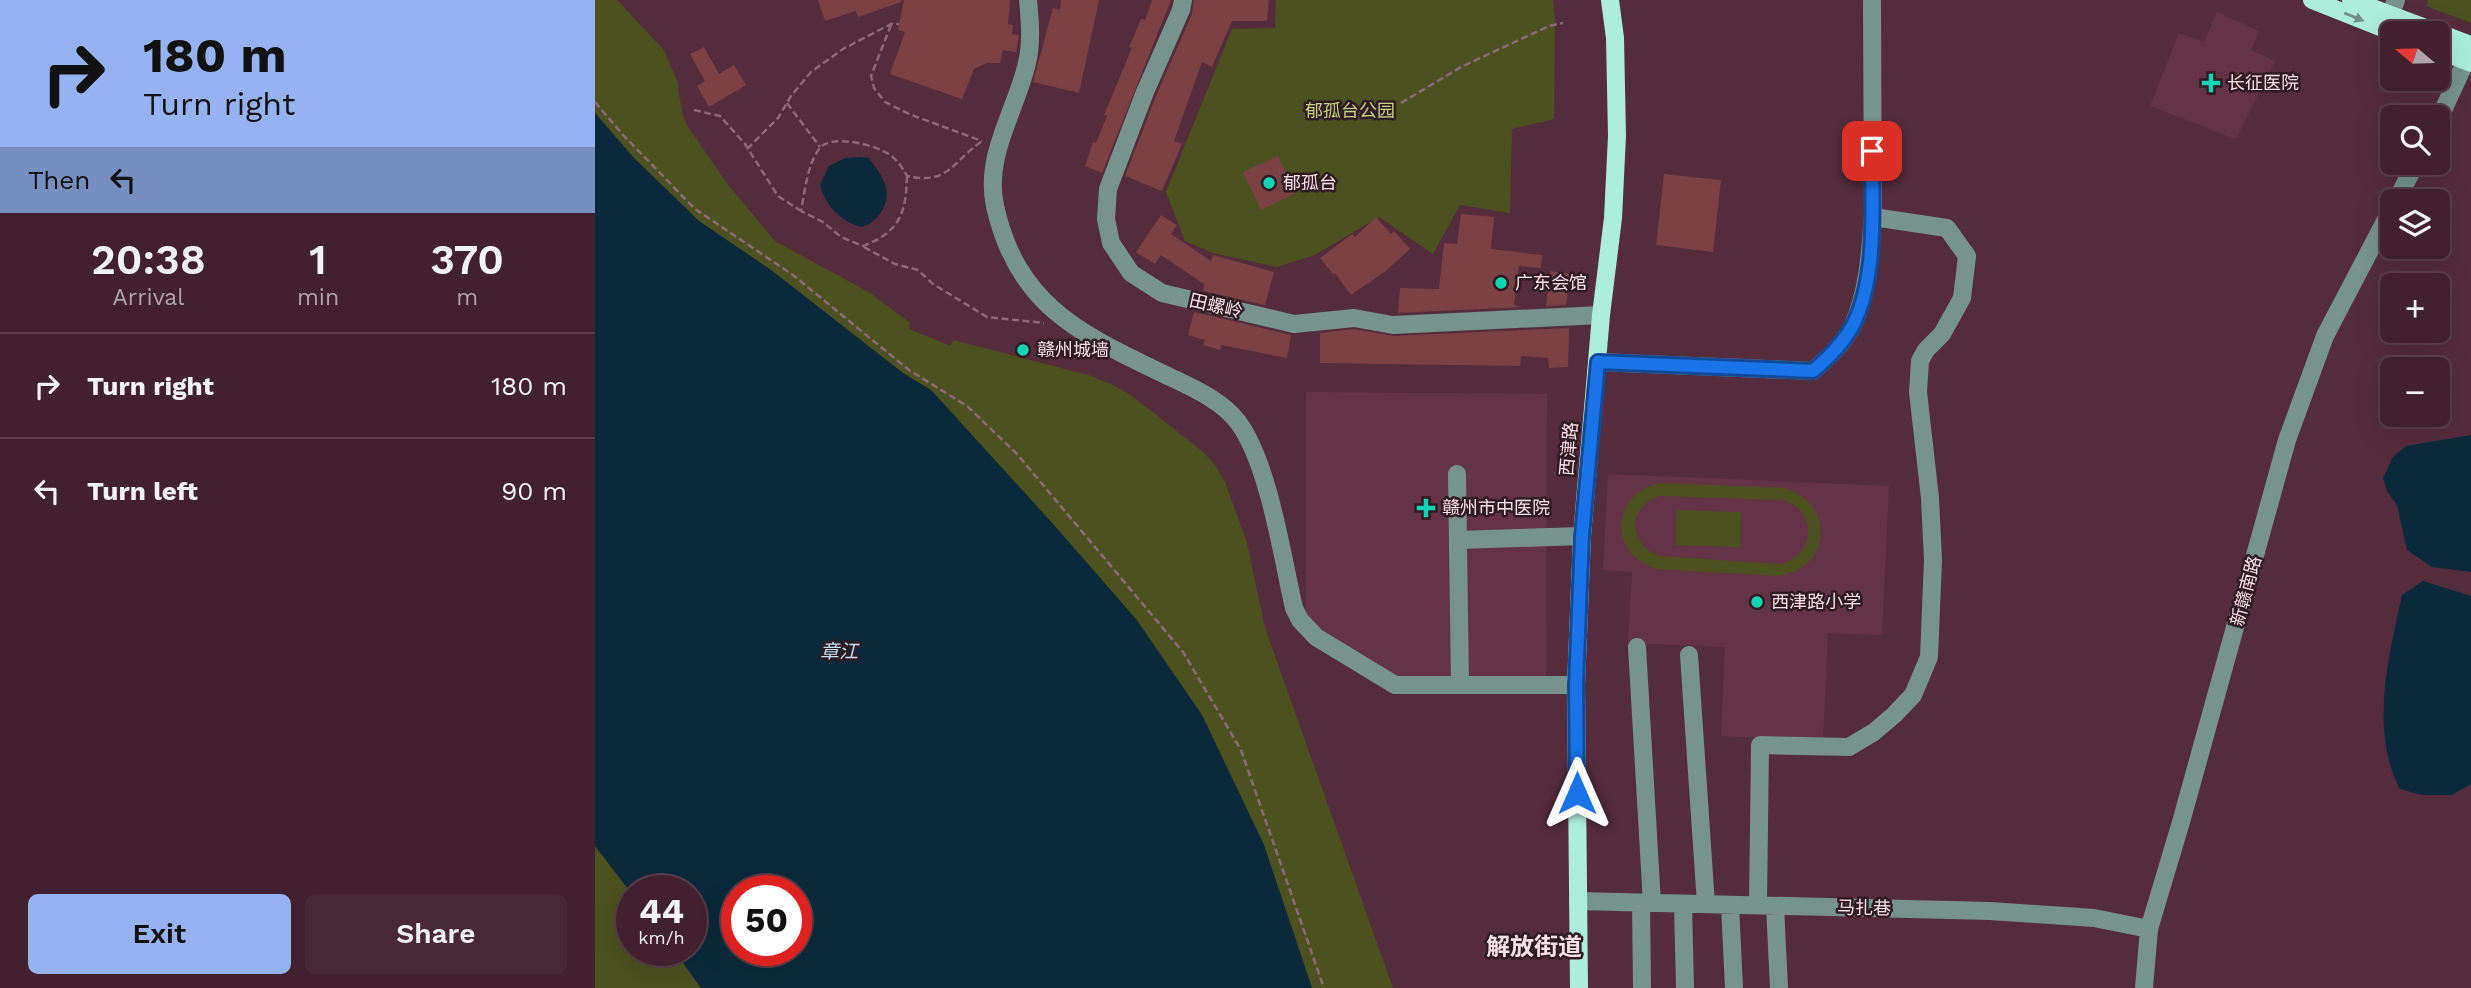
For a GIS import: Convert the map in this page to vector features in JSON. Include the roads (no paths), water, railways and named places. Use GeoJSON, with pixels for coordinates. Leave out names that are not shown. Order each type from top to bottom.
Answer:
{"type":"FeatureCollection","features":[{"type":"Feature","properties":{"kind":"main road","name":"西津路"},"geometry":{"type":"LineString","coordinates":[[1579,988],[1576,685],[1582,536],[1601,315],[1613,218],[1617,136],[1615,38],[1610,0]]}},
{"type":"Feature","properties":{"kind":"main road"},"geometry":{"type":"LineString","coordinates":[[2312,0],[2394,17]]}},
{"type":"Feature","properties":{"kind":"main road"},"geometry":{"type":"LineString","coordinates":[[2351,0],[2394,17],[2470,55]]}},
{"type":"Feature","properties":{"kind":"main road"},"geometry":{"type":"LineString","coordinates":[[2450,52],[2470,55]]}},
{"type":"Feature","properties":{"kind":"street"},"geometry":{"type":"LineString","coordinates":[[1028,0],[1028,62],[990,144],[992,188],[999,222],[1022,276],[1035,294],[1085,335],[1211,399],[1236,420],[1246,434],[1261,470],[1294,608],[1306,629],[1395,685],[1576,685]]}},
{"type":"Feature","properties":{"kind":"street","name":"田螺岭"},"geometry":{"type":"LineString","coordinates":[[1183,0],[1108,188],[1106,219],[1111,243],[1131,273],[1162,293],[1293,324],[1354,318],[1393,325],[1601,315]]}},
{"type":"Feature","properties":{"kind":"street"},"geometry":{"type":"LineString","coordinates":[[1598,362],[1813,371],[1826,360],[1852,327],[1864,289],[1871,251],[1872,0]]}},
{"type":"Feature","properties":{"kind":"street"},"geometry":{"type":"LineString","coordinates":[[2446,105],[2470,55]]}},
{"type":"Feature","properties":{"kind":"street"},"geometry":{"type":"LineString","coordinates":[[1779,988],[1766,906],[1759,745],[1849,747],[1874,732],[1913,695],[1929,657],[1933,560],[1930,498],[1918,392],[1920,361],[1926,350],[1942,334],[1962,298],[1967,256],[1947,228],[1873,217]]}},
{"type":"Feature","properties":{"kind":"street","name":"新赣南路"},"geometry":{"type":"LineString","coordinates":[[2144,988],[2149,929],[2189,796],[2287,440],[2326,336],[2380,231]]}},
{"type":"Feature","properties":{"kind":"street"},"geometry":{"type":"LineString","coordinates":[[1457,474],[1460,684]]}},
{"type":"Feature","properties":{"kind":"street"},"geometry":{"type":"LineString","coordinates":[[1458,540],[1582,536]]}},
{"type":"Feature","properties":{"kind":"street"},"geometry":{"type":"LineString","coordinates":[[1637,647],[1646,903],[1642,988]]}},
{"type":"Feature","properties":{"kind":"street"},"geometry":{"type":"LineString","coordinates":[[1689,656],[1706,904]]}},
{"type":"Feature","properties":{"kind":"street","name":"马扎巷"},"geometry":{"type":"LineString","coordinates":[[1578,901],[1990,911],[2094,918],[2149,929]]}},
{"type":"Feature","properties":{"kind":"street"},"geometry":{"type":"LineString","coordinates":[[1683,904],[1685,988]]}},
{"type":"Feature","properties":{"kind":"street"},"geometry":{"type":"LineString","coordinates":[[1730,905],[1734,988]]}},
{"type":"Feature","properties":{"kind":"water","name":"章江"},"geometry":{"type":"Polygon","coordinates":[[[595,113],[633,157],[699,221],[771,270],[903,373],[931,390],[1136,619],[1202,715],[1264,845],[1312,988],[701,988],[685,966],[707,966],[707,875],[617,875],[595,846],[595,113]]]}},
{"type":"Feature","properties":{"kind":"water"},"geometry":{"type":"Polygon","coordinates":[[[845,158],[869,158],[885,184],[887,194],[884,207],[877,218],[861,227],[835,212],[820,185],[829,166],[845,158]]]}},
{"type":"Feature","properties":{"kind":"water"},"geometry":{"type":"Polygon","coordinates":[[[2471,435],[2471,572],[2432,567],[2407,550],[2397,505],[2387,491],[2383,478],[2393,457],[2406,446],[2471,435]]]}},
{"type":"Feature","properties":{"kind":"water"},"geometry":{"type":"Polygon","coordinates":[[[2423,581],[2471,596],[2471,784],[2452,795],[2422,795],[2400,789],[2385,742],[2387,668],[2402,595],[2423,581]]]}},
{"type":"Feature","properties":{"kind":"place","name":"长征医院"},"geometry":{"type":"Point","coordinates":[2211,83]}},
{"type":"Feature","properties":{"kind":"place","name":"郁孤台"},"geometry":{"type":"Point","coordinates":[1269,183]}},
{"type":"Feature","properties":{"kind":"place","name":"广东会馆"},"geometry":{"type":"Point","coordinates":[1501,283]}},
{"type":"Feature","properties":{"kind":"place","name":"赣州城墙"},"geometry":{"type":"Point","coordinates":[1023,350]}},
{"type":"Feature","properties":{"kind":"place","name":"赣州市中医院"},"geometry":{"type":"Point","coordinates":[1426,508]}},
{"type":"Feature","properties":{"kind":"place","name":"西津路小学"},"geometry":{"type":"Point","coordinates":[1757,602]}},
{"type":"Feature","properties":{"kind":"district","name":"解放街道"},"geometry":{"type":"Point","coordinates":[1534,947]}},
{"type":"Feature","properties":{"kind":"park label","name":"郁孤台公园"},"geometry":{"type":"Point","coordinates":[1350,111]}}]}
